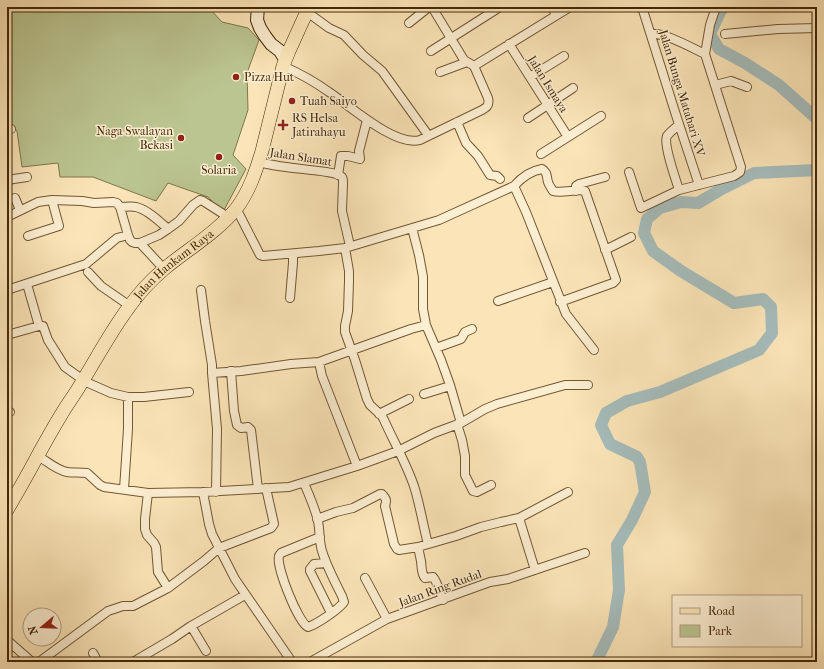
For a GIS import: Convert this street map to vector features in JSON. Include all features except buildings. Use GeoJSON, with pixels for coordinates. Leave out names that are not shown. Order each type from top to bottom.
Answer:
{"type":"FeatureCollection","features":[{"type":"Feature","properties":{"kind":"main road","name":"Jalan Hankam Raya"},"geometry":{"type":"LineString","coordinates":[[7,510],[61,414],[111,332],[130,306],[148,284],[164,269],[221,224],[248,190],[258,162],[284,57],[308,10]]}},
{"type":"Feature","properties":{"kind":"street"},"geometry":{"type":"LineString","coordinates":[[258,7],[257,20],[260,28],[271,44],[284,57],[367,120],[400,138],[415,141],[480,111],[489,105],[488,98],[471,64],[464,60],[431,7],[409,23]]}},
{"type":"Feature","properties":{"kind":"street"},"geometry":{"type":"LineString","coordinates":[[431,51],[500,7]]}},
{"type":"Feature","properties":{"kind":"street"},"geometry":{"type":"LineString","coordinates":[[552,7],[556,15]]}},
{"type":"Feature","properties":{"kind":"street"},"geometry":{"type":"LineString","coordinates":[[440,72],[471,64],[509,44],[570,7]]}},
{"type":"Feature","properties":{"kind":"street","name":"Jalan Bunga Matahari XV"},"geometry":{"type":"LineString","coordinates":[[642,7],[699,185]]}},
{"type":"Feature","properties":{"kind":"street"},"geometry":{"type":"LineString","coordinates":[[629,172],[641,208],[679,190],[734,176],[740,172],[741,167],[705,54],[710,25],[716,7]]}},
{"type":"Feature","properties":{"kind":"street"},"geometry":{"type":"LineString","coordinates":[[308,10],[329,28],[344,35],[363,55],[382,71],[428,135]]}},
{"type":"Feature","properties":{"kind":"street"},"geometry":{"type":"LineString","coordinates":[[725,34],[778,29],[817,28]]}},
{"type":"Feature","properties":{"kind":"street"},"geometry":{"type":"LineString","coordinates":[[651,34],[660,34],[705,54]]}},
{"type":"Feature","properties":{"kind":"street","name":"Jalan Ismaya"},"geometry":{"type":"LineString","coordinates":[[509,44],[568,137]]}},
{"type":"Feature","properties":{"kind":"street"},"geometry":{"type":"LineString","coordinates":[[530,77],[564,56]]}},
{"type":"Feature","properties":{"kind":"street"},"geometry":{"type":"LineString","coordinates":[[715,85],[731,81],[747,87]]}},
{"type":"Feature","properties":{"kind":"street"},"geometry":{"type":"LineString","coordinates":[[528,118],[573,88]]}},
{"type":"Feature","properties":{"kind":"street"},"geometry":{"type":"LineString","coordinates":[[541,154],[601,116]]}},
{"type":"Feature","properties":{"kind":"street"},"geometry":{"type":"LineString","coordinates":[[360,159],[359,151],[367,120]]}},
{"type":"Feature","properties":{"kind":"street"},"geometry":{"type":"LineString","coordinates":[[457,122],[466,143],[478,156],[490,175],[497,176],[500,179]]}},
{"type":"Feature","properties":{"kind":"street"},"geometry":{"type":"LineString","coordinates":[[679,125],[667,135],[666,141],[667,151],[679,190]]}},
{"type":"Feature","properties":{"kind":"street"},"geometry":{"type":"LineString","coordinates":[[338,175],[341,156],[348,156],[369,161]]}},
{"type":"Feature","properties":{"kind":"street","name":"Jalan Slamat"},"geometry":{"type":"LineString","coordinates":[[258,162],[341,176],[343,179],[342,211],[347,247]]}},
{"type":"Feature","properties":{"kind":"street"},"geometry":{"type":"LineString","coordinates":[[142,245],[168,230],[179,221],[193,205],[200,200],[203,200],[232,212],[260,255],[263,256],[293,254],[347,247],[439,220],[514,186],[529,173],[542,169],[547,173],[548,182],[553,191],[576,191],[582,189],[584,191],[616,280],[615,282],[560,302]]}},
{"type":"Feature","properties":{"kind":"street"},"geometry":{"type":"LineString","coordinates":[[576,191],[576,186],[579,184],[605,177]]}},
{"type":"Feature","properties":{"kind":"street"},"geometry":{"type":"LineString","coordinates":[[7,180],[27,178]]}},
{"type":"Feature","properties":{"kind":"street"},"geometry":{"type":"LineString","coordinates":[[514,186],[526,212],[560,302],[566,314],[594,350]]}},
{"type":"Feature","properties":{"kind":"street"},"geometry":{"type":"LineString","coordinates":[[15,198],[20,210]]}},
{"type":"Feature","properties":{"kind":"street"},"geometry":{"type":"LineString","coordinates":[[28,236],[59,226],[52,200]]}},
{"type":"Feature","properties":{"kind":"street"},"geometry":{"type":"LineString","coordinates":[[7,217],[38,202],[52,200],[117,203],[120,207],[128,235],[132,242],[142,245],[164,269]]}},
{"type":"Feature","properties":{"kind":"street"},"geometry":{"type":"LineString","coordinates":[[120,207],[136,207],[145,211],[168,230]]}},
{"type":"Feature","properties":{"kind":"street"},"geometry":{"type":"LineString","coordinates":[[412,228],[423,277],[423,309],[426,325],[450,386],[465,456],[465,475],[473,491],[477,492],[491,485]]}},
{"type":"Feature","properties":{"kind":"street"},"geometry":{"type":"LineString","coordinates":[[7,290],[86,264],[117,238],[128,235]]}},
{"type":"Feature","properties":{"kind":"street"},"geometry":{"type":"LineString","coordinates":[[605,250],[631,237]]}},
{"type":"Feature","properties":{"kind":"street"},"geometry":{"type":"LineString","coordinates":[[347,247],[349,281],[348,311],[345,332],[370,405],[384,420],[398,452],[405,463],[419,502],[428,544]]}},
{"type":"Feature","properties":{"kind":"street"},"geometry":{"type":"LineString","coordinates":[[290,298],[293,254]]}},
{"type":"Feature","properties":{"kind":"street"},"geometry":{"type":"LineString","coordinates":[[88,272],[101,286],[130,306]]}},
{"type":"Feature","properties":{"kind":"street"},"geometry":{"type":"LineString","coordinates":[[498,301],[553,282]]}},
{"type":"Feature","properties":{"kind":"street"},"geometry":{"type":"LineString","coordinates":[[27,284],[39,326]]}},
{"type":"Feature","properties":{"kind":"street"},"geometry":{"type":"LineString","coordinates":[[201,290],[212,365],[217,429],[216,492]]}},
{"type":"Feature","properties":{"kind":"street"},"geometry":{"type":"LineString","coordinates":[[212,373],[319,362],[426,325]]}},
{"type":"Feature","properties":{"kind":"street"},"geometry":{"type":"LineString","coordinates":[[7,335],[43,326],[48,340],[65,367],[86,382],[111,393],[128,397],[144,397],[189,392]]}},
{"type":"Feature","properties":{"kind":"street"},"geometry":{"type":"LineString","coordinates":[[436,348],[461,339],[465,332],[472,329]]}},
{"type":"Feature","properties":{"kind":"street"},"geometry":{"type":"LineString","coordinates":[[319,362],[322,376],[357,466]]}},
{"type":"Feature","properties":{"kind":"street"},"geometry":{"type":"LineString","coordinates":[[39,662],[108,612],[123,606],[133,606],[168,588],[219,548],[269,529],[273,526],[274,524],[262,488],[252,430],[248,427],[241,428],[237,425],[234,411],[231,372]]}},
{"type":"Feature","properties":{"kind":"street"},"geometry":{"type":"LineString","coordinates":[[38,456],[63,471],[87,473],[104,487],[148,493],[216,492],[289,487],[398,452],[497,404],[566,386],[588,385]]}},
{"type":"Feature","properties":{"kind":"street"},"geometry":{"type":"LineString","coordinates":[[424,394],[450,386]]}},
{"type":"Feature","properties":{"kind":"street"},"geometry":{"type":"LineString","coordinates":[[124,489],[128,429],[128,397]]}},
{"type":"Feature","properties":{"kind":"street"},"geometry":{"type":"LineString","coordinates":[[379,414],[410,400]]}},
{"type":"Feature","properties":{"kind":"street"},"geometry":{"type":"LineString","coordinates":[[304,483],[311,498],[317,518],[320,537],[321,546],[326,563],[344,602],[331,613],[310,627],[307,627],[294,607],[286,586],[279,562],[279,556],[281,553],[320,537]]}},
{"type":"Feature","properties":{"kind":"street"},"geometry":{"type":"LineString","coordinates":[[203,492],[209,524],[219,548],[235,579],[292,662]]}},
{"type":"Feature","properties":{"kind":"street"},"geometry":{"type":"LineString","coordinates":[[317,518],[353,508],[382,494],[387,502],[385,506],[393,540],[397,549],[399,550],[418,547],[488,525],[518,518],[568,492]]}},
{"type":"Feature","properties":{"kind":"street"},"geometry":{"type":"LineString","coordinates":[[148,493],[145,529],[147,535],[156,547],[158,572],[168,588]]}},
{"type":"Feature","properties":{"kind":"street"},"geometry":{"type":"LineString","coordinates":[[518,518],[535,570]]}},
{"type":"Feature","properties":{"kind":"street"},"geometry":{"type":"LineString","coordinates":[[418,547],[423,576],[425,578],[433,577],[435,579],[443,600]]}},
{"type":"Feature","properties":{"kind":"street","name":"Jalan Ring Rudal"},"geometry":{"type":"LineString","coordinates":[[310,662],[387,619],[490,582],[508,579],[585,553]]}},
{"type":"Feature","properties":{"kind":"street"},"geometry":{"type":"LineString","coordinates":[[326,563],[314,564],[310,568],[310,571],[331,613]]}},
{"type":"Feature","properties":{"kind":"street"},"geometry":{"type":"LineString","coordinates":[[365,578],[387,619]]}},
{"type":"Feature","properties":{"kind":"street"},"geometry":{"type":"LineString","coordinates":[[133,662],[245,595]]}},
{"type":"Feature","properties":{"kind":"street"},"geometry":{"type":"LineString","coordinates":[[191,626],[206,651]]}},
{"type":"Feature","properties":{"kind":"street"},"geometry":{"type":"LineString","coordinates":[[7,640],[32,662]]}},
{"type":"Feature","properties":{"kind":"street"},"geometry":{"type":"LineString","coordinates":[[93,653],[98,662]]}},
{"type":"Feature","properties":{"kind":"green space"},"geometry":{"type":"Polygon","coordinates":[[[7,7],[209,7],[222,22],[248,28],[259,40],[247,73],[248,110],[233,155],[246,169],[223,212],[208,197],[168,183],[156,201],[93,177],[60,177],[58,163],[22,167],[17,131],[7,123],[7,7]]]}},
{"type":"Feature","properties":{"kind":"waterway"},"geometry":{"type":"LineString","coordinates":[[724,7],[720,12],[710,34],[719,49],[745,63],[779,85],[817,119]]}},
{"type":"Feature","properties":{"kind":"waterway"},"geometry":{"type":"LineString","coordinates":[[596,662],[613,627],[619,590],[617,545],[632,520],[645,492],[640,462],[637,457],[610,444],[601,425],[606,413],[627,401],[660,392],[759,350],[772,333],[771,307],[763,299],[734,303],[681,271],[653,251],[644,233],[647,219],[660,208],[681,202],[698,203],[754,173],[817,170]]}},
{"type":"Feature","properties":{"kind":"place","name":"Pizza Hut"},"geometry":{"type":"Point","coordinates":[236,77]}},
{"type":"Feature","properties":{"kind":"place","name":"Tuah Saiyo"},"geometry":{"type":"Point","coordinates":[292,101]}},
{"type":"Feature","properties":{"kind":"place","name":"RS Helsa Jatirahayu"},"geometry":{"type":"Point","coordinates":[283,125]}},
{"type":"Feature","properties":{"kind":"place","name":"Naga Swalayan Bekasi"},"geometry":{"type":"Point","coordinates":[181,138]}},
{"type":"Feature","properties":{"kind":"place","name":"Solaria"},"geometry":{"type":"Point","coordinates":[219,157]}}]}
